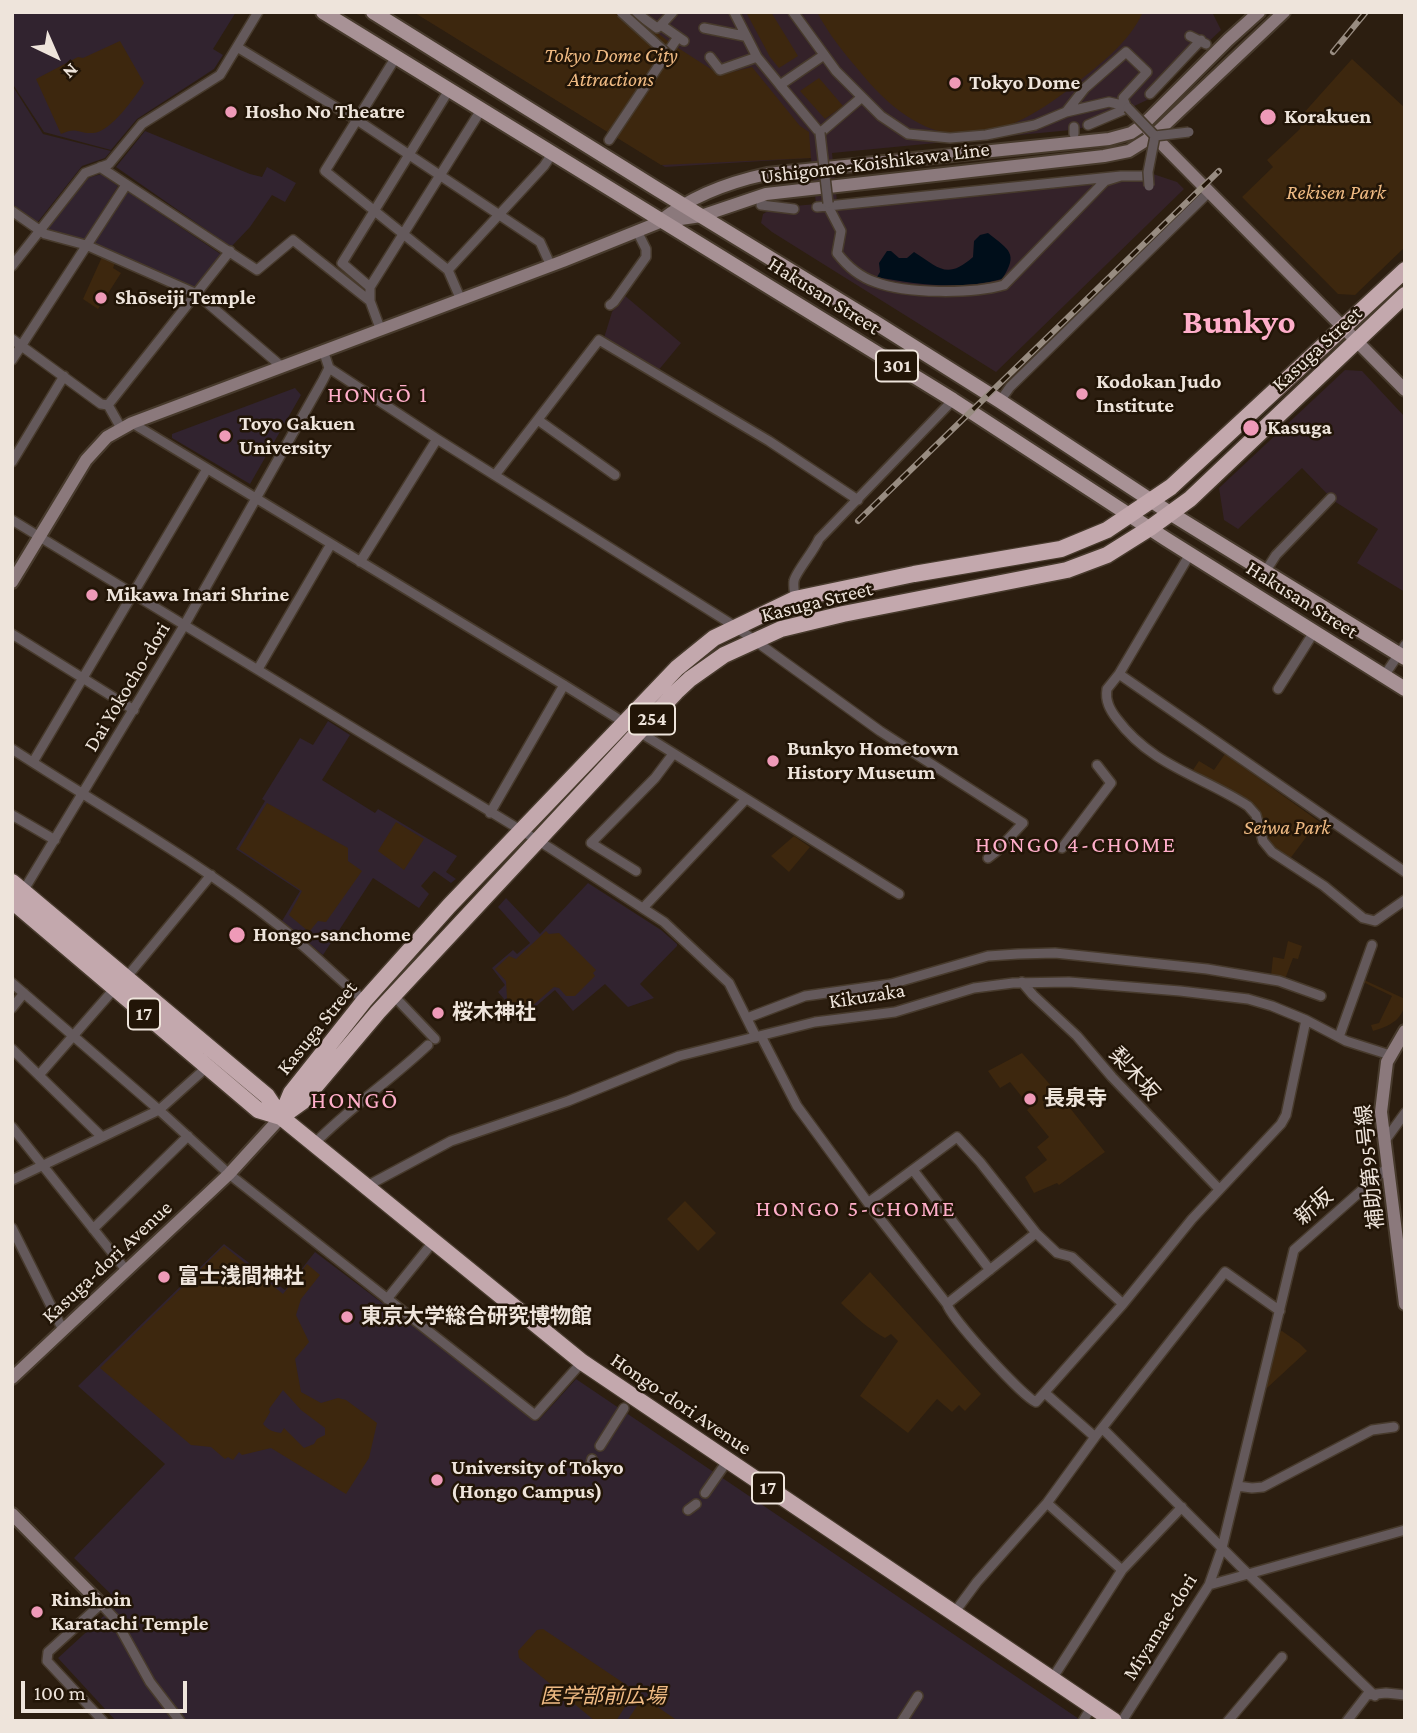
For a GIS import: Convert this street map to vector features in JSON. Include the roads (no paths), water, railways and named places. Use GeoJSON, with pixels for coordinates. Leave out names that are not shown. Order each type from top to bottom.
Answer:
{"type":"FeatureCollection","features":[{"type":"Feature","properties":{"kind":"highway","name":"Kasuga Street"},"geometry":{"type":"LineString","coordinates":[[281,1118],[302,1102],[378,1012],[537,841],[688,659],[714,638],[795,600],[914,574],[1062,549],[1094,537],[1152,502],[1171,487],[1405,270]]}},
{"type":"Feature","properties":{"kind":"highway","name":"Kasuga Street"},"geometry":{"type":"LineString","coordinates":[[281,1118],[291,1093],[364,1001],[449,906],[521,832],[690,678],[724,655],[781,629],[843,614],[1067,570],[1107,555],[1150,528],[1199,491],[1405,295]]}},
{"type":"Feature","properties":{"kind":"highway","name":"Hongo-dori Avenue"},"geometry":{"type":"LineString","coordinates":[[15,897],[267,1096],[281,1118]]}},
{"type":"Feature","properties":{"kind":"highway","name":"Hongo-dori Avenue"},"geometry":{"type":"LineString","coordinates":[[121,983],[207,1067],[258,1110],[281,1118],[582,1363],[1114,1721]]}},
{"type":"Feature","properties":{"kind":"main road","name":"Hakusan Street"},"geometry":{"type":"LineString","coordinates":[[323,12],[953,400],[1130,516],[1405,689]]}},
{"type":"Feature","properties":{"kind":"main road","name":"Hakusan Street"},"geometry":{"type":"LineString","coordinates":[[373,12],[1000,401],[1152,502],[1265,572],[1403,652]]}},
{"type":"Feature","properties":{"kind":"main road","name":"Ushigome-Koishikawa Line"},"geometry":{"type":"LineString","coordinates":[[660,222],[682,205],[746,179],[767,174],[1109,139],[1131,133],[1143,125],[1259,12]]}},
{"type":"Feature","properties":{"kind":"main road","name":"Ushigome-Koishikawa Line"},"geometry":{"type":"LineString","coordinates":[[660,222],[701,216],[766,194],[1120,154],[1138,147],[1154,136],[1284,12]]}},
{"type":"Feature","properties":{"kind":"main road"},"geometry":{"type":"LineString","coordinates":[[1143,125],[1405,390]]}},
{"type":"Feature","properties":{"kind":"main road"},"geometry":{"type":"LineString","coordinates":[[12,582],[86,460],[107,437],[126,425],[551,266],[660,222]]}},
{"type":"Feature","properties":{"kind":"main road","name":"補助第95号線"},"geometry":{"type":"LineString","coordinates":[[1405,1031],[1390,1055],[1381,1100],[1405,1304]]}},
{"type":"Feature","properties":{"kind":"main road","name":"Kasuga-dori Avenue"},"geometry":{"type":"LineString","coordinates":[[13,1374],[229,1174],[281,1118]]}},
{"type":"Feature","properties":{"kind":"main road"},"geometry":{"type":"LineString","coordinates":[[12,1514],[101,1604]]}},
{"type":"Feature","properties":{"kind":"street"},"geometry":{"type":"LineString","coordinates":[[12,266],[85,173],[109,164],[142,124],[220,75],[258,12]]}},
{"type":"Feature","properties":{"kind":"street"},"geometry":{"type":"LineString","coordinates":[[621,12],[673,59]]}},
{"type":"Feature","properties":{"kind":"street"},"geometry":{"type":"LineString","coordinates":[[635,12],[657,28],[673,12]]}},
{"type":"Feature","properties":{"kind":"street"},"geometry":{"type":"LineString","coordinates":[[734,12],[757,57],[820,133],[828,205],[841,231],[837,253],[848,267],[876,283],[926,292],[990,289],[1004,285],[1105,181],[1121,176]]}},
{"type":"Feature","properties":{"kind":"street"},"geometry":{"type":"LineString","coordinates":[[793,12],[836,71],[881,116],[908,134],[950,138],[986,135],[1035,125],[1066,112],[1109,102],[1126,106],[1123,98],[1147,72],[1126,52],[1085,88],[1066,112]]}},
{"type":"Feature","properties":{"kind":"street"},"geometry":{"type":"LineString","coordinates":[[609,140],[681,39],[661,25]]}},
{"type":"Feature","properties":{"kind":"street"},"geometry":{"type":"LineString","coordinates":[[704,28],[744,36]]}},
{"type":"Feature","properties":{"kind":"street"},"geometry":{"type":"LineString","coordinates":[[1150,94],[1204,42],[1190,36]]}},
{"type":"Feature","properties":{"kind":"street"},"geometry":{"type":"LineString","coordinates":[[237,47],[357,120],[540,242],[551,266]]}},
{"type":"Feature","properties":{"kind":"street"},"geometry":{"type":"LineString","coordinates":[[780,85],[824,54]]}},
{"type":"Feature","properties":{"kind":"street"},"geometry":{"type":"LineString","coordinates":[[396,57],[325,171],[448,270],[461,300]]}},
{"type":"Feature","properties":{"kind":"street"},"geometry":{"type":"LineString","coordinates":[[710,57],[720,70],[757,57]]}},
{"type":"Feature","properties":{"kind":"street"},"geometry":{"type":"LineString","coordinates":[[370,287],[342,263],[449,90]]}},
{"type":"Feature","properties":{"kind":"street"},"geometry":{"type":"LineString","coordinates":[[820,133],[862,97]]}},
{"type":"Feature","properties":{"kind":"street"},"geometry":{"type":"LineString","coordinates":[[1085,109],[1087,125],[1128,108],[1154,136]]}},
{"type":"Feature","properties":{"kind":"street"},"geometry":{"type":"LineString","coordinates":[[380,328],[370,300],[370,287],[481,110]]}},
{"type":"Feature","properties":{"kind":"street"},"geometry":{"type":"LineString","coordinates":[[1154,136],[1189,132]]}},
{"type":"Feature","properties":{"kind":"street"},"geometry":{"type":"LineString","coordinates":[[1149,186],[1154,136]]}},
{"type":"Feature","properties":{"kind":"street"},"geometry":{"type":"LineString","coordinates":[[448,270],[552,154]]}},
{"type":"Feature","properties":{"kind":"street"},"geometry":{"type":"LineString","coordinates":[[100,167],[257,270],[293,240],[370,300]]}},
{"type":"Feature","properties":{"kind":"street"},"geometry":{"type":"LineString","coordinates":[[817,207],[1121,176],[1148,176]]}},
{"type":"Feature","properties":{"kind":"street"},"geometry":{"type":"LineString","coordinates":[[12,360],[126,185]]}},
{"type":"Feature","properties":{"kind":"street"},"geometry":{"type":"LineString","coordinates":[[1000,401],[1010,387],[1209,192]]}},
{"type":"Feature","properties":{"kind":"street"},"geometry":{"type":"LineString","coordinates":[[761,205],[794,209]]}},
{"type":"Feature","properties":{"kind":"street"},"geometry":{"type":"LineString","coordinates":[[12,211],[45,234],[86,245],[197,294],[281,366]]}},
{"type":"Feature","properties":{"kind":"street"},"geometry":{"type":"LineString","coordinates":[[610,304],[646,257],[646,249],[637,231]]}},
{"type":"Feature","properties":{"kind":"street"},"geometry":{"type":"LineString","coordinates":[[108,405],[230,251]]}},
{"type":"Feature","properties":{"kind":"street"},"geometry":{"type":"LineString","coordinates":[[12,339],[101,404],[108,405],[126,425],[207,469],[564,685],[899,894]]}},
{"type":"Feature","properties":{"kind":"street"},"geometry":{"type":"LineString","coordinates":[[495,475],[599,340],[769,442],[858,500]]}},
{"type":"Feature","properties":{"kind":"street"},"geometry":{"type":"LineString","coordinates":[[323,350],[330,368],[437,439],[736,627],[880,731],[1023,823],[988,858]]}},
{"type":"Feature","properties":{"kind":"street","name":"Dai Yokocho-dori"},"geometry":{"type":"LineString","coordinates":[[15,897],[55,839],[134,710],[330,368]]}},
{"type":"Feature","properties":{"kind":"street"},"geometry":{"type":"LineString","coordinates":[[12,462],[64,376]]}},
{"type":"Feature","properties":{"kind":"street"},"geometry":{"type":"LineString","coordinates":[[795,600],[794,580],[819,539],[953,400]]}},
{"type":"Feature","properties":{"kind":"street"},"geometry":{"type":"LineString","coordinates":[[538,420],[615,475]]}},
{"type":"Feature","properties":{"kind":"street"},"geometry":{"type":"LineString","coordinates":[[360,562],[437,439]]}},
{"type":"Feature","properties":{"kind":"street"},"geometry":{"type":"LineString","coordinates":[[33,762],[207,469]]}},
{"type":"Feature","properties":{"kind":"street"},"geometry":{"type":"LineString","coordinates":[[1265,572],[1276,555],[1331,498]]}},
{"type":"Feature","properties":{"kind":"street"},"geometry":{"type":"LineString","coordinates":[[12,520],[537,841],[664,922],[729,983],[797,1105],[874,1211],[947,1304],[948,1310],[1028,1399],[1036,1402],[1045,1393],[1123,1304],[1184,1228],[1270,1138],[1286,1115],[1306,1020]]}},
{"type":"Feature","properties":{"kind":"street"},"geometry":{"type":"LineString","coordinates":[[258,670],[331,544]]}},
{"type":"Feature","properties":{"kind":"street"},"geometry":{"type":"LineString","coordinates":[[1190,554],[1107,690],[1106,696],[1114,716],[1144,749],[1166,764],[1248,806],[1256,815],[1266,846],[1282,860],[1324,886],[1363,918],[1371,921],[1380,919],[1405,900]]}},
{"type":"Feature","properties":{"kind":"street"},"geometry":{"type":"LineString","coordinates":[[1278,689],[1314,632]]}},
{"type":"Feature","properties":{"kind":"street"},"geometry":{"type":"LineString","coordinates":[[12,634],[134,710]]}},
{"type":"Feature","properties":{"kind":"street"},"geometry":{"type":"LineString","coordinates":[[1384,676],[1403,652]]}},
{"type":"Feature","properties":{"kind":"street"},"geometry":{"type":"LineString","coordinates":[[1119,674],[1405,872]]}},
{"type":"Feature","properties":{"kind":"street"},"geometry":{"type":"LineString","coordinates":[[489,813],[564,685]]}},
{"type":"Feature","properties":{"kind":"street"},"geometry":{"type":"LineString","coordinates":[[12,749],[211,876],[279,925],[378,1012]]}},
{"type":"Feature","properties":{"kind":"street"},"geometry":{"type":"LineString","coordinates":[[636,871],[591,843],[654,778],[673,754]]}},
{"type":"Feature","properties":{"kind":"street"},"geometry":{"type":"LineString","coordinates":[[1062,848],[1111,783],[1097,765]]}},
{"type":"Feature","properties":{"kind":"street"},"geometry":{"type":"LineString","coordinates":[[643,908],[746,799]]}},
{"type":"Feature","properties":{"kind":"street"},"geometry":{"type":"LineString","coordinates":[[12,814],[55,839]]}},
{"type":"Feature","properties":{"kind":"street"},"geometry":{"type":"LineString","coordinates":[[39,1075],[211,876]]}},
{"type":"Feature","properties":{"kind":"street"},"geometry":{"type":"LineString","coordinates":[[1339,1037],[1373,945]]}},
{"type":"Feature","properties":{"kind":"street"},"geometry":{"type":"LineString","coordinates":[[747,1018],[805,996],[891,984],[988,956],[1018,954],[1055,953],[1207,969],[1279,981],[1321,996]]}},
{"type":"Feature","properties":{"kind":"street","name":"Kikuzaka"},"geometry":{"type":"LineString","coordinates":[[365,1187],[451,1142],[568,1101],[679,1056],[844,1017],[910,1009],[974,988],[1023,982],[1069,982],[1180,990],[1248,999],[1272,1006],[1339,1037],[1390,1055]]}},
{"type":"Feature","properties":{"kind":"street","name":"梨木坂"},"geometry":{"type":"LineString","coordinates":[[1023,982],[1219,1189]]}},
{"type":"Feature","properties":{"kind":"street"},"geometry":{"type":"LineString","coordinates":[[12,983],[229,1174],[536,1415],[582,1363]]}},
{"type":"Feature","properties":{"kind":"street"},"geometry":{"type":"LineString","coordinates":[[12,1009],[24,993]]}},
{"type":"Feature","properties":{"kind":"street"},"geometry":{"type":"LineString","coordinates":[[314,1144],[431,1042],[394,996]]}},
{"type":"Feature","properties":{"kind":"street"},"geometry":{"type":"LineString","coordinates":[[12,1049],[102,1136]]}},
{"type":"Feature","properties":{"kind":"street"},"geometry":{"type":"LineString","coordinates":[[12,1180],[159,1110],[207,1067]]}},
{"type":"Feature","properties":{"kind":"street"},"geometry":{"type":"LineString","coordinates":[[1384,1142],[1405,1113]]}},
{"type":"Feature","properties":{"kind":"street"},"geometry":{"type":"LineString","coordinates":[[12,1127],[126,1270]]}},
{"type":"Feature","properties":{"kind":"street"},"geometry":{"type":"LineString","coordinates":[[93,1229],[188,1136]]}},
{"type":"Feature","properties":{"kind":"street"},"geometry":{"type":"LineString","coordinates":[[869,1202],[957,1137],[1036,1233],[1057,1253],[1072,1257],[1123,1304]]}},
{"type":"Feature","properties":{"kind":"street","name":"新坂"},"geometry":{"type":"LineString","coordinates":[[1297,1245],[1387,1168]]}},
{"type":"Feature","properties":{"kind":"street"},"geometry":{"type":"LineString","coordinates":[[913,1170],[990,1269]]}},
{"type":"Feature","properties":{"kind":"street"},"geometry":{"type":"LineString","coordinates":[[12,1228],[63,1330]]}},
{"type":"Feature","properties":{"kind":"street"},"geometry":{"type":"LineString","coordinates":[[947,1304],[1036,1233]]}},
{"type":"Feature","properties":{"kind":"street"},"geometry":{"type":"LineString","coordinates":[[387,1299],[433,1242]]}},
{"type":"Feature","properties":{"kind":"street","name":"Miyamae-dori"},"geometry":{"type":"LineString","coordinates":[[1122,1721],[1209,1585],[1222,1548],[1297,1245]]}},
{"type":"Feature","properties":{"kind":"street"},"geometry":{"type":"LineString","coordinates":[[954,1613],[977,1581],[1047,1503],[1095,1437],[1225,1272],[1280,1311]]}},
{"type":"Feature","properties":{"kind":"street"},"geometry":{"type":"LineString","coordinates":[[1045,1393],[1095,1437]]}},
{"type":"Feature","properties":{"kind":"street"},"geometry":{"type":"LineString","coordinates":[[600,1446],[624,1408]]}},
{"type":"Feature","properties":{"kind":"street"},"geometry":{"type":"LineString","coordinates":[[1237,1486],[1263,1487],[1372,1430],[1394,1427]]}},
{"type":"Feature","properties":{"kind":"street"},"geometry":{"type":"LineString","coordinates":[[1102,1428],[1374,1695]]}},
{"type":"Feature","properties":{"kind":"street"},"geometry":{"type":"LineString","coordinates":[[705,1493],[728,1460]]}},
{"type":"Feature","properties":{"kind":"street"},"geometry":{"type":"LineString","coordinates":[[1047,1503],[1122,1570]]}},
{"type":"Feature","properties":{"kind":"street"},"geometry":{"type":"LineString","coordinates":[[1052,1679],[1122,1570],[1182,1507]]}},
{"type":"Feature","properties":{"kind":"street"},"geometry":{"type":"LineString","coordinates":[[1209,1585],[1405,1530]]}},
{"type":"Feature","properties":{"kind":"street"},"geometry":{"type":"LineString","coordinates":[[103,1721],[47,1661],[48,1652],[101,1604],[116,1619],[150,1682],[180,1721]]}},
{"type":"Feature","properties":{"kind":"street"},"geometry":{"type":"LineString","coordinates":[[1228,1721],[1282,1657]]}},
{"type":"Feature","properties":{"kind":"street"},"geometry":{"type":"LineString","coordinates":[[1347,1721],[1367,1695],[1405,1695]]}},
{"type":"Feature","properties":{"kind":"street"},"geometry":{"type":"LineString","coordinates":[[902,1721],[918,1696]]}},
{"type":"Feature","properties":{"kind":"street"},"geometry":{"type":"LineString","coordinates":[[1083,1721],[1092,1706]]}},
{"type":"Feature","properties":{"kind":"water"},"geometry":{"type":"Polygon","coordinates":[[[988,233],[1006,248],[1011,258],[1002,279],[939,285],[877,277],[880,272],[879,263],[887,251],[899,258],[907,258],[914,252],[937,267],[949,270],[956,268],[973,257],[974,241],[980,235],[988,233]]]}},
{"type":"Feature","properties":{"kind":"railway"},"geometry":{"type":"LineString","coordinates":[[1333,52],[1366,12]]}},
{"type":"Feature","properties":{"kind":"railway"},"geometry":{"type":"LineString","coordinates":[[858,521],[1219,171]]}},
{"type":"Feature","properties":{"kind":"place","name":"Tokyo Dome"},"geometry":{"type":"Point","coordinates":[955,83]}},
{"type":"Feature","properties":{"kind":"place","name":"Hosho No Theatre"},"geometry":{"type":"Point","coordinates":[231,112]}},
{"type":"Feature","properties":{"kind":"place","name":"Korakuen"},"geometry":{"type":"Point","coordinates":[1268,117]}},
{"type":"Feature","properties":{"kind":"place","name":"Shōseiji Temple"},"geometry":{"type":"Point","coordinates":[101,298]}},
{"type":"Feature","properties":{"kind":"place","name":"Kodokan Judo Institute"},"geometry":{"type":"Point","coordinates":[1082,394]}},
{"type":"Feature","properties":{"kind":"place","name":"Kasuga"},"geometry":{"type":"Point","coordinates":[1251,428]}},
{"type":"Feature","properties":{"kind":"place","name":"Toyo Gakuen University"},"geometry":{"type":"Point","coordinates":[225,436]}},
{"type":"Feature","properties":{"kind":"place","name":"Mikawa Inari Shrine"},"geometry":{"type":"Point","coordinates":[92,595]}},
{"type":"Feature","properties":{"kind":"place","name":"Bunkyo Hometown History Museum"},"geometry":{"type":"Point","coordinates":[773,761]}},
{"type":"Feature","properties":{"kind":"place","name":"Hongo-sanchome"},"geometry":{"type":"Point","coordinates":[237,935]}},
{"type":"Feature","properties":{"kind":"place","name":"桜木神社"},"geometry":{"type":"Point","coordinates":[438,1013]}},
{"type":"Feature","properties":{"kind":"place","name":"長泉寺"},"geometry":{"type":"Point","coordinates":[1030,1099]}},
{"type":"Feature","properties":{"kind":"place","name":"富士浅間神社"},"geometry":{"type":"Point","coordinates":[164,1277]}},
{"type":"Feature","properties":{"kind":"place","name":"東京大学総合研究博物館"},"geometry":{"type":"Point","coordinates":[347,1317]}},
{"type":"Feature","properties":{"kind":"place","name":"University of Tokyo (Hongo Campus)"},"geometry":{"type":"Point","coordinates":[437,1480]}},
{"type":"Feature","properties":{"kind":"place","name":"Rinshoin Karatachi Temple"},"geometry":{"type":"Point","coordinates":[37,1612]}},
{"type":"Feature","properties":{"kind":"district","name":"Bunkyo"},"geometry":{"type":"Point","coordinates":[1239,322]}},
{"type":"Feature","properties":{"kind":"district","name":"HONGŌ 1"},"geometry":{"type":"Point","coordinates":[378,395]}},
{"type":"Feature","properties":{"kind":"district","name":"HONGO 4-CHOME"},"geometry":{"type":"Point","coordinates":[1076,845]}},
{"type":"Feature","properties":{"kind":"district","name":"HONGŌ"},"geometry":{"type":"Point","coordinates":[355,1101]}},
{"type":"Feature","properties":{"kind":"district","name":"HONGO 5-CHOME"},"geometry":{"type":"Point","coordinates":[856,1209]}},
{"type":"Feature","properties":{"kind":"park label","name":"Tokyo Dome City Attractions"},"geometry":{"type":"Point","coordinates":[611,68]}},
{"type":"Feature","properties":{"kind":"park label","name":"Rekisen Park"},"geometry":{"type":"Point","coordinates":[1336,193]}},
{"type":"Feature","properties":{"kind":"park label","name":"Seiwa Park"},"geometry":{"type":"Point","coordinates":[1287,828]}},
{"type":"Feature","properties":{"kind":"park label","name":"医学部前広場"},"geometry":{"type":"Point","coordinates":[603,1697]}}]}
